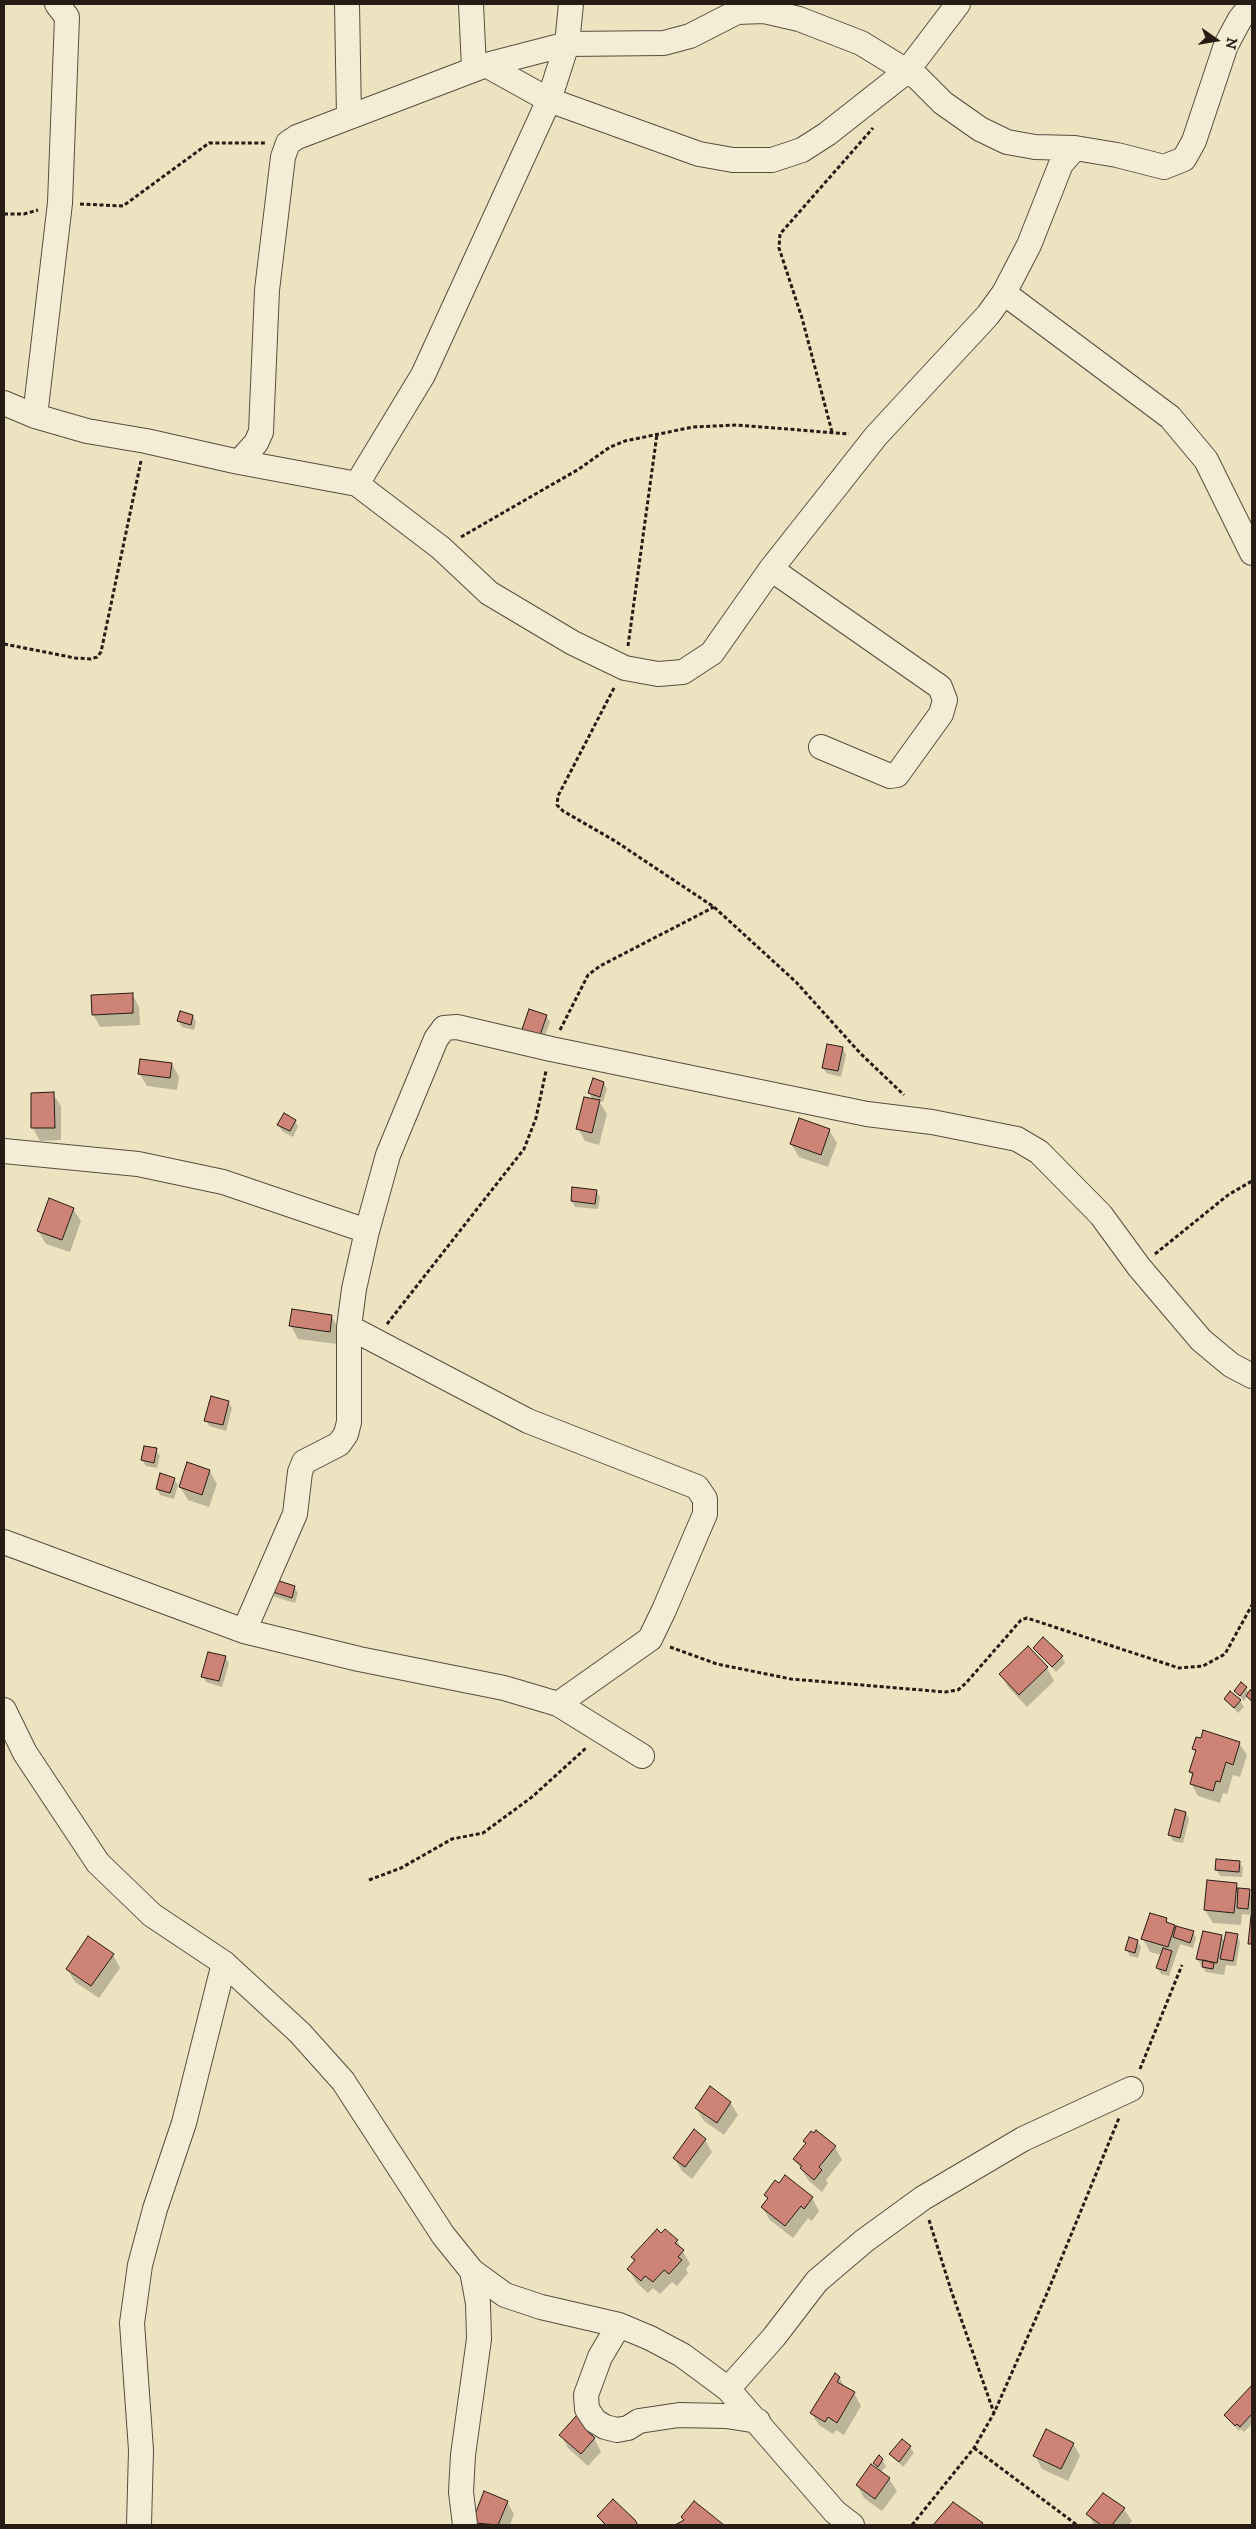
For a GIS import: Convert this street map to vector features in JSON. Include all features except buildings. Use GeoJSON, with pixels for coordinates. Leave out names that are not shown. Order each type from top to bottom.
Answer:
{"type":"FeatureCollection","features":[{"type":"Feature","properties":{"kind":"street"},"geometry":{"type":"LineString","coordinates":[[35,416],[60,203],[67,17],[57,4]]}},
{"type":"Feature","properties":{"kind":"street"},"geometry":{"type":"LineString","coordinates":[[347,4],[349,117]]}},
{"type":"Feature","properties":{"kind":"street"},"geometry":{"type":"LineString","coordinates":[[471,4],[480,67]]}},
{"type":"Feature","properties":{"kind":"street"},"geometry":{"type":"LineString","coordinates":[[356,484],[423,375],[549,100],[566,44],[571,4]]}},
{"type":"Feature","properties":{"kind":"street"},"geometry":{"type":"LineString","coordinates":[[480,67],[549,100],[699,154],[733,160],[772,160],[802,150],[826,134],[907,71],[958,4]]}},
{"type":"Feature","properties":{"kind":"street"},"geometry":{"type":"LineString","coordinates":[[239,462],[256,443],[261,432],[267,290],[283,156],[288,143],[297,137],[480,67],[566,44],[664,43],[690,36],[738,8],[764,11],[799,19],[861,43],[907,71],[942,103],[980,129],[1008,142],[1035,147],[1075,148],[1164,167],[1184,159],[1194,141],[1226,45],[1240,19],[1252,4]]}},
{"type":"Feature","properties":{"kind":"street"},"geometry":{"type":"LineString","coordinates":[[4,403],[35,416],[87,431],[146,441],[239,462],[356,484],[440,548],[489,593],[573,643],[625,668],[658,674],[684,672],[712,653],[771,569],[876,436],[988,315],[1004,293],[1030,245],[1061,164],[1075,148]]}},
{"type":"Feature","properties":{"kind":"street"},"geometry":{"type":"LineString","coordinates":[[1004,293],[1170,417],[1206,460],[1252,553]]}},
{"type":"Feature","properties":{"kind":"street"},"geometry":{"type":"LineString","coordinates":[[771,569],[940,687],[944,700],[941,714],[897,775],[890,776],[821,747]]}},
{"type":"Feature","properties":{"kind":"street"},"geometry":{"type":"LineString","coordinates":[[244,1631],[295,1514],[300,1472],[304,1462],[339,1444],[346,1434],[349,1422],[349,1327],[354,1289],[366,1231],[388,1155],[436,1039],[444,1028],[457,1027],[551,1049],[867,1114],[932,1122],[1005,1135],[1032,1146],[1065,1176],[1101,1215],[1139,1268],[1201,1340],[1230,1365],[1252,1376]]}},
{"type":"Feature","properties":{"kind":"street"},"geometry":{"type":"LineString","coordinates":[[4,1151],[138,1164],[223,1182],[366,1231]]}},
{"type":"Feature","properties":{"kind":"street"},"geometry":{"type":"LineString","coordinates":[[349,1327],[373,1342],[528,1421],[697,1487],[705,1499],[705,1514],[650,1639],[558,1704]]}},
{"type":"Feature","properties":{"kind":"street"},"geometry":{"type":"LineString","coordinates":[[4,1542],[244,1631],[359,1659],[504,1688],[558,1704],[642,1756]]}},
{"type":"Feature","properties":{"kind":"street"},"geometry":{"type":"LineString","coordinates":[[4,1710],[25,1753],[98,1863],[152,1915],[224,1963],[300,2033],[343,2081],[443,2236],[472,2271],[505,2295],[541,2307],[619,2325],[650,2338],[682,2355],[728,2389],[758,2421],[835,2512],[852,2525]]}},
{"type":"Feature","properties":{"kind":"street"},"geometry":{"type":"LineString","coordinates":[[139,2525],[142,2450],[132,2323],[140,2265],[155,2209],[184,2123],[224,1963]]}},
{"type":"Feature","properties":{"kind":"street"},"geometry":{"type":"LineString","coordinates":[[728,2389],[774,2337],[817,2281],[864,2241],[923,2198],[1023,2139],[1131,2089]]}},
{"type":"Feature","properties":{"kind":"street"},"geometry":{"type":"LineString","coordinates":[[465,2525],[461,2492],[462,2455],[479,2339],[478,2303],[472,2271]]}},
{"type":"Feature","properties":{"kind":"street"},"geometry":{"type":"LineString","coordinates":[[619,2325],[600,2357],[586,2395],[587,2409],[595,2421],[605,2427],[617,2430],[628,2428],[640,2421],[672,2416],[726,2416],[758,2421]]}},
{"type":"Feature","properties":{"kind":"path"},"geometry":{"type":"LineString","coordinates":[[832,432],[802,318],[779,248],[780,234],[878,122]]}},
{"type":"Feature","properties":{"kind":"path"},"geometry":{"type":"LineString","coordinates":[[4,214],[24,214],[60,203],[123,206],[209,143],[227,141],[288,143]]}},
{"type":"Feature","properties":{"kind":"path"},"geometry":{"type":"LineString","coordinates":[[440,548],[579,469],[610,447],[657,434],[693,427],[737,425],[876,436]]}},
{"type":"Feature","properties":{"kind":"path"},"geometry":{"type":"LineString","coordinates":[[657,434],[625,668],[558,796],[557,805],[563,811],[615,841],[714,907],[796,982],[860,1053],[932,1122]]}},
{"type":"Feature","properties":{"kind":"path"},"geometry":{"type":"LineString","coordinates":[[4,644],[75,658],[97,658],[101,652],[146,441]]}},
{"type":"Feature","properties":{"kind":"path"},"geometry":{"type":"LineString","coordinates":[[373,1342],[524,1149],[536,1118],[551,1049],[588,975],[600,966],[714,907]]}},
{"type":"Feature","properties":{"kind":"path"},"geometry":{"type":"LineString","coordinates":[[1139,1268],[1228,1195],[1252,1181]]}},
{"type":"Feature","properties":{"kind":"path"},"geometry":{"type":"LineString","coordinates":[[650,1639],[717,1664],[791,1680],[945,1692],[958,1690],[966,1683],[1022,1620],[1027,1618],[1179,1668],[1203,1666],[1225,1654],[1252,1605]]}},
{"type":"Feature","properties":{"kind":"path"},"geometry":{"type":"LineString","coordinates":[[369,1880],[400,1868],[452,1839],[483,1833],[532,1797],[603,1732]]}},
{"type":"Feature","properties":{"kind":"path"},"geometry":{"type":"LineString","coordinates":[[912,2525],[974,2448],[994,2413],[1048,2291],[1182,1965]]}},
{"type":"Feature","properties":{"kind":"path"},"geometry":{"type":"LineString","coordinates":[[923,2198],[951,2290],[994,2413]]}},
{"type":"Feature","properties":{"kind":"path"},"geometry":{"type":"LineString","coordinates":[[974,2448],[1077,2525]]}}]}
